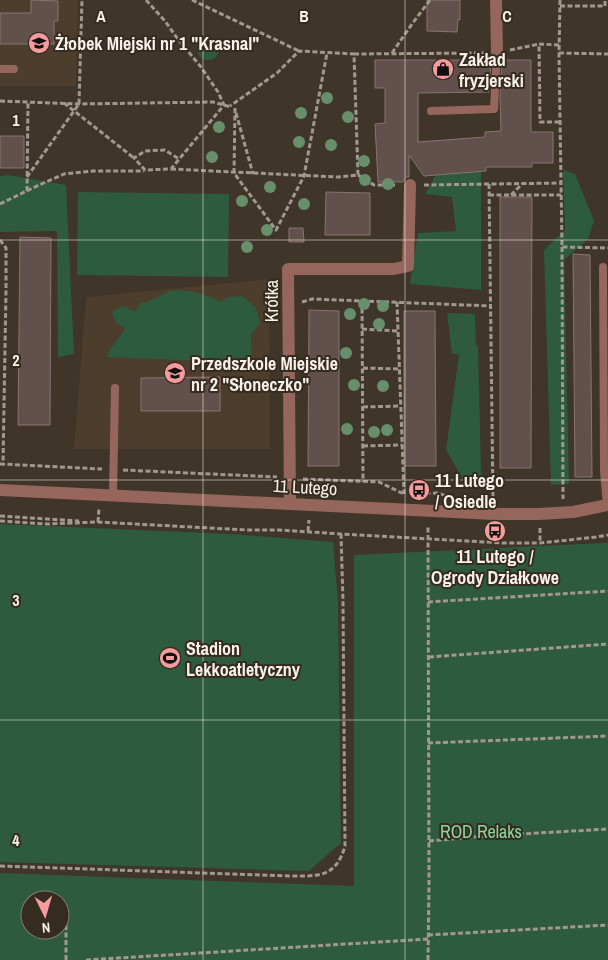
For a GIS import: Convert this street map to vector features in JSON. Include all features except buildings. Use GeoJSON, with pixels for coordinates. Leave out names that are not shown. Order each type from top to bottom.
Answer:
{"type":"FeatureCollection","features":[{"type":"Feature","properties":{"kind":"street"},"geometry":{"type":"LineString","coordinates":[[496,0],[497,52]]}},
{"type":"Feature","properties":{"kind":"street","name":"Krótka"},"geometry":{"type":"LineString","coordinates":[[290,504],[288,269],[394,269],[408,266],[410,185]]}},
{"type":"Feature","properties":{"kind":"street","name":"11 Lutego"},"geometry":{"type":"LineString","coordinates":[[0,490],[428,512],[539,514],[573,512],[608,505]]}},
{"type":"Feature","properties":{"kind":"lane"},"geometry":{"type":"LineString","coordinates":[[431,111],[494,110],[497,52]]}},
{"type":"Feature","properties":{"kind":"lane"},"geometry":{"type":"LineString","coordinates":[[0,69],[14,69]]}},
{"type":"Feature","properties":{"kind":"lane"},"geometry":{"type":"LineString","coordinates":[[602,267],[604,471],[608,505]]}},
{"type":"Feature","properties":{"kind":"lane"},"geometry":{"type":"LineString","coordinates":[[113,496],[115,388]]}},
{"type":"Feature","properties":{"kind":"path"},"geometry":{"type":"LineString","coordinates":[[27,177],[79,104],[82,0]]}},
{"type":"Feature","properties":{"kind":"path"},"geometry":{"type":"LineString","coordinates":[[146,0],[201,67],[218,92],[224,105]]}},
{"type":"Feature","properties":{"kind":"path"},"geometry":{"type":"LineString","coordinates":[[192,0],[299,51],[327,54],[497,52],[539,44],[559,46]]}},
{"type":"Feature","properties":{"kind":"path"},"geometry":{"type":"LineString","coordinates":[[392,54],[430,0]]}},
{"type":"Feature","properties":{"kind":"path"},"geometry":{"type":"LineString","coordinates":[[560,0],[563,499]]}},
{"type":"Feature","properties":{"kind":"path"},"geometry":{"type":"LineString","coordinates":[[560,6],[604,6],[605,0]]}},
{"type":"Feature","properties":{"kind":"path"},"geometry":{"type":"LineString","coordinates":[[539,44],[540,122],[560,122]]}},
{"type":"Feature","properties":{"kind":"path"},"geometry":{"type":"LineString","coordinates":[[230,106],[277,73],[299,51]]}},
{"type":"Feature","properties":{"kind":"path"},"geometry":{"type":"LineString","coordinates":[[559,53],[608,54]]}},
{"type":"Feature","properties":{"kind":"path"},"geometry":{"type":"LineString","coordinates":[[234,108],[234,173],[276,230],[304,176],[327,54]]}},
{"type":"Feature","properties":{"kind":"path"},"geometry":{"type":"LineString","coordinates":[[354,54],[358,175]]}},
{"type":"Feature","properties":{"kind":"path"},"geometry":{"type":"LineString","coordinates":[[0,101],[79,104],[213,102],[230,106],[234,108],[253,174]]}},
{"type":"Feature","properties":{"kind":"path"},"geometry":{"type":"LineString","coordinates":[[27,191],[28,102]]}},
{"type":"Feature","properties":{"kind":"path"},"geometry":{"type":"LineString","coordinates":[[63,103],[134,158],[145,170]]}},
{"type":"Feature","properties":{"kind":"path"},"geometry":{"type":"LineString","coordinates":[[171,169],[224,105]]}},
{"type":"Feature","properties":{"kind":"path"},"geometry":{"type":"LineString","coordinates":[[134,158],[145,151],[165,150],[179,159]]}},
{"type":"Feature","properties":{"kind":"path"},"geometry":{"type":"LineString","coordinates":[[0,204],[64,174],[171,169],[304,176],[337,177],[358,175],[374,185],[561,183]]}},
{"type":"Feature","properties":{"kind":"path"},"geometry":{"type":"LineString","coordinates":[[489,184],[493,500]]}},
{"type":"Feature","properties":{"kind":"path"},"geometry":{"type":"LineString","coordinates":[[510,195],[522,184]]}},
{"type":"Feature","properties":{"kind":"path"},"geometry":{"type":"LineString","coordinates":[[489,195],[561,195]]}},
{"type":"Feature","properties":{"kind":"path"},"geometry":{"type":"LineString","coordinates":[[0,240],[6,248],[3,464]]}},
{"type":"Feature","properties":{"kind":"path"},"geometry":{"type":"LineString","coordinates":[[562,247],[608,248]]}},
{"type":"Feature","properties":{"kind":"path"},"geometry":{"type":"LineString","coordinates":[[302,302],[312,299],[491,306]]}},
{"type":"Feature","properties":{"kind":"path"},"geometry":{"type":"LineString","coordinates":[[362,301],[363,482]]}},
{"type":"Feature","properties":{"kind":"path"},"geometry":{"type":"LineString","coordinates":[[397,302],[404,494]]}},
{"type":"Feature","properties":{"kind":"path"},"geometry":{"type":"LineString","coordinates":[[362,329],[398,331]]}},
{"type":"Feature","properties":{"kind":"path"},"geometry":{"type":"LineString","coordinates":[[363,368],[399,369]]}},
{"type":"Feature","properties":{"kind":"path"},"geometry":{"type":"LineString","coordinates":[[363,407],[400,406]]}},
{"type":"Feature","properties":{"kind":"path"},"geometry":{"type":"LineString","coordinates":[[363,446],[402,445]]}},
{"type":"Feature","properties":{"kind":"path"},"geometry":{"type":"LineString","coordinates":[[98,522],[100,469]]}},
{"type":"Feature","properties":{"kind":"path"},"geometry":{"type":"LineString","coordinates":[[304,470],[304,479]]}},
{"type":"Feature","properties":{"kind":"path"},"geometry":{"type":"LineString","coordinates":[[428,512],[428,960]]}},
{"type":"Feature","properties":{"kind":"path"},"geometry":{"type":"LineString","coordinates":[[0,516],[503,543],[540,543],[608,535]]}},
{"type":"Feature","properties":{"kind":"path"},"geometry":{"type":"LineString","coordinates":[[0,521],[47,524],[98,522]]}},
{"type":"Feature","properties":{"kind":"path"},"geometry":{"type":"LineString","coordinates":[[0,866],[311,876],[323,874],[336,866],[345,846],[341,534]]}},
{"type":"Feature","properties":{"kind":"path"},"geometry":{"type":"LineString","coordinates":[[428,602],[608,591]]}},
{"type":"Feature","properties":{"kind":"path"},"geometry":{"type":"LineString","coordinates":[[429,657],[608,644]]}},
{"type":"Feature","properties":{"kind":"path"},"geometry":{"type":"LineString","coordinates":[[428,743],[608,736]]}},
{"type":"Feature","properties":{"kind":"path"},"geometry":{"type":"LineString","coordinates":[[429,841],[608,829]]}},
{"type":"Feature","properties":{"kind":"path"},"geometry":{"type":"LineString","coordinates":[[86,960],[608,925]]}},
{"type":"Feature","properties":{"kind":"path"},"geometry":{"type":"LineString","coordinates":[[66,940],[66,960]]}},
{"type":"Feature","properties":{"kind":"shaded area","name":"Żłobek Miejski nr 1 \"Krasnal\""},"geometry":{"type":"Polygon","coordinates":[[[0,0],[78,0],[76,86],[0,86],[0,0]]]}},
{"type":"Feature","properties":{"kind":"shaded area","name":"Przedszkole Miejskie nr 2 \"Słoneczko\""},"geometry":{"type":"Polygon","coordinates":[[[269,279],[270,449],[74,449],[86,297],[269,279]]]}},
{"type":"Feature","properties":{"kind":"green space"},"geometry":{"type":"Polygon","coordinates":[[[208,38],[216,41],[219,49],[216,57],[208,60],[200,57],[197,49],[200,41],[208,38]]]}},
{"type":"Feature","properties":{"kind":"green space"},"geometry":{"type":"Polygon","coordinates":[[[481,169],[481,290],[410,284],[418,233],[456,231],[452,197],[425,194],[437,173],[481,169]]]}},
{"type":"Feature","properties":{"kind":"green space"},"geometry":{"type":"Polygon","coordinates":[[[563,170],[575,174],[594,221],[588,239],[564,260],[569,484],[551,485],[544,250],[565,230],[563,170]]]}},
{"type":"Feature","properties":{"kind":"green space"},"geometry":{"type":"Polygon","coordinates":[[[8,175],[66,185],[74,354],[58,357],[57,231],[0,232],[0,176],[8,175]]]}},
{"type":"Feature","properties":{"kind":"green space"},"geometry":{"type":"Polygon","coordinates":[[[78,192],[229,194],[228,277],[77,275],[78,192]]]}},
{"type":"Feature","properties":{"kind":"green space"},"geometry":{"type":"Polygon","coordinates":[[[181,290],[202,294],[221,302],[227,297],[242,296],[256,308],[260,323],[251,335],[252,363],[107,357],[109,351],[125,329],[116,323],[112,314],[115,309],[125,306],[133,311],[137,310],[140,303],[147,302],[169,291],[181,290]]]}},
{"type":"Feature","properties":{"kind":"green space"},"geometry":{"type":"Polygon","coordinates":[[[447,313],[475,314],[476,345],[478,345],[483,486],[465,483],[446,450],[459,354],[452,354],[447,313]]]}},
{"type":"Feature","properties":{"kind":"green space","name":"Stadion Lekkoatletyczny"},"geometry":{"type":"Polygon","coordinates":[[[0,524],[232,534],[333,542],[338,603],[341,843],[309,871],[0,862],[0,524]]]}},
{"type":"Feature","properties":{"kind":"green space","name":"ROD Relaks"},"geometry":{"type":"Polygon","coordinates":[[[608,543],[608,960],[0,960],[0,873],[354,886],[354,555],[608,543]]]}},
{"type":"Feature","properties":{"kind":"place","name":"Żłobek Miejski nr 1 \"Krasnal\""},"geometry":{"type":"Point","coordinates":[39,43]}},
{"type":"Feature","properties":{"kind":"place","name":"Zakład fryzjerski"},"geometry":{"type":"Point","coordinates":[443,69]}},
{"type":"Feature","properties":{"kind":"place","name":"Przedszkole Miejskie nr 2 \"Słoneczko\""},"geometry":{"type":"Point","coordinates":[175,373]}},
{"type":"Feature","properties":{"kind":"place","name":"11 Lutego / Osiedle"},"geometry":{"type":"Point","coordinates":[419,490]}},
{"type":"Feature","properties":{"kind":"place","name":"11 Lutego / Ogrody Działkowe"},"geometry":{"type":"Point","coordinates":[495,531]}},
{"type":"Feature","properties":{"kind":"place","name":"Stadion Lekkoatletyczny"},"geometry":{"type":"Point","coordinates":[170,658]}}]}
